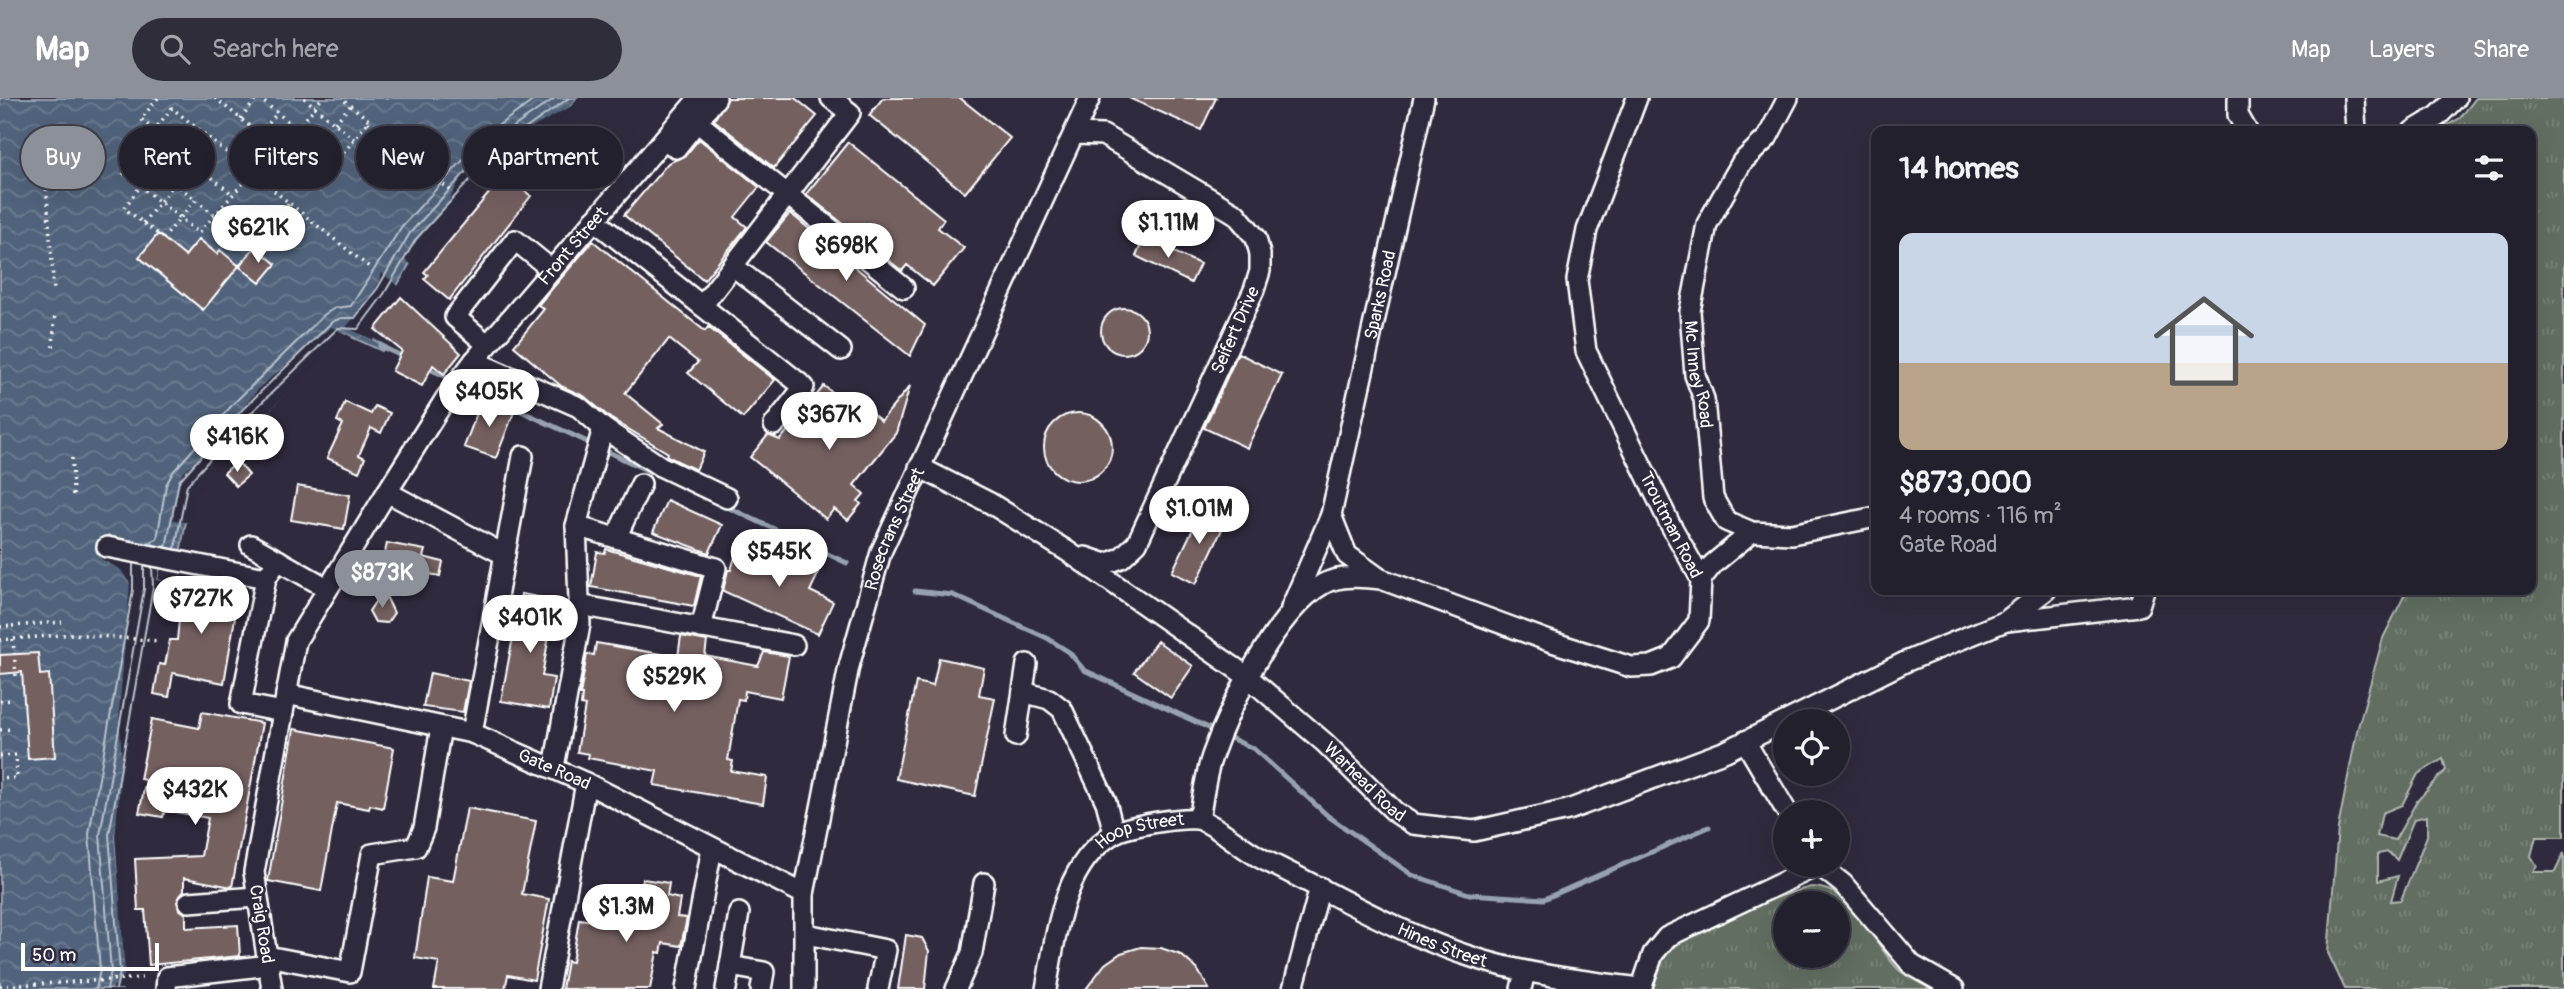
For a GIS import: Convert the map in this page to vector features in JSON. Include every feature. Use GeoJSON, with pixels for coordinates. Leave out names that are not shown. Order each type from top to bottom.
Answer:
{"type":"FeatureCollection","features":[{"type":"Feature","properties":{"kind":"street","name":"Front Street"},"geometry":{"type":"LineString","coordinates":[[387,492],[474,361],[699,98]]}},
{"type":"Feature","properties":{"kind":"street"},"geometry":{"type":"LineString","coordinates":[[664,139],[676,148],[716,98]]}},
{"type":"Feature","properties":{"kind":"street"},"geometry":{"type":"LineString","coordinates":[[702,306],[850,113],[831,98]]}},
{"type":"Feature","properties":{"kind":"street","name":"Rosecrans Street"},"geometry":{"type":"LineString","coordinates":[[804,989],[804,894],[849,666],[881,552],[1090,98]]}},
{"type":"Feature","properties":{"kind":"street","name":"Sparks Road"},"geometry":{"type":"LineString","coordinates":[[1336,491],[1424,98]]}},
{"type":"Feature","properties":{"kind":"street","name":"Troutman Road"},"geometry":{"type":"LineString","coordinates":[[1289,612],[1324,583],[1356,576],[1381,579],[1549,641],[1631,667],[1651,666],[1671,658],[1699,621],[1702,579],[1669,522],[1587,351],[1577,281],[1587,230],[1637,98]]}},
{"type":"Feature","properties":{"kind":"street","name":"Mc Inney Road"},"geometry":{"type":"LineString","coordinates":[[1788,98],[1768,138],[1742,162],[1707,224],[1690,311],[1695,375],[1704,398],[1713,498],[1726,521],[1752,532],[1792,534],[1871,518]]}},
{"type":"Feature","properties":{"kind":"street"},"geometry":{"type":"LineString","coordinates":[[2238,98],[2238,116],[2244,126]]}},
{"type":"Feature","properties":{"kind":"street"},"geometry":{"type":"LineString","coordinates":[[2354,98],[2356,126]]}},
{"type":"Feature","properties":{"kind":"street"},"geometry":{"type":"LineString","coordinates":[[2421,126],[2438,116],[2456,98]]}},
{"type":"Feature","properties":{"kind":"street"},"geometry":{"type":"LineString","coordinates":[[696,122],[904,288]]}},
{"type":"Feature","properties":{"kind":"street","name":"Seifert Drive"},"geometry":{"type":"LineString","coordinates":[[1067,551],[1106,564],[1121,558],[1137,543],[1260,271],[1256,238],[1236,214],[1103,135],[1073,135]]}},
{"type":"Feature","properties":{"kind":"street"},"geometry":{"type":"LineString","coordinates":[[594,220],[804,387],[774,425]]}},
{"type":"Feature","properties":{"kind":"street"},"geometry":{"type":"LineString","coordinates":[[488,345],[455,317],[515,240],[552,270]]}},
{"type":"Feature","properties":{"kind":"street"},"geometry":{"type":"LineString","coordinates":[[733,266],[841,350]]}},
{"type":"Feature","properties":{"kind":"street"},"geometry":{"type":"LineString","coordinates":[[474,361],[579,407],[599,441],[727,498]]}},
{"type":"Feature","properties":{"kind":"street"},"geometry":{"type":"LineString","coordinates":[[554,767],[580,624],[576,526],[599,441]]}},
{"type":"Feature","properties":{"kind":"street"},"geometry":{"type":"LineString","coordinates":[[472,733],[523,456]]}},
{"type":"Feature","properties":{"kind":"street","name":"Warhead Road"},"geometry":{"type":"LineString","coordinates":[[919,467],[990,503],[1067,551],[1248,677],[1325,743],[1395,812],[1413,824],[1474,831],[1568,810],[1745,741],[1905,662],[2006,621]]}},
{"type":"Feature","properties":{"kind":"street"},"geometry":{"type":"LineString","coordinates":[[616,538],[641,484]]}},
{"type":"Feature","properties":{"kind":"street","name":"Troutman Road"},"geometry":{"type":"LineString","coordinates":[[1199,819],[1211,760],[1221,734],[1248,677],[1289,612],[1331,515],[1336,491]]}},
{"type":"Feature","properties":{"kind":"street"},"geometry":{"type":"LineString","coordinates":[[387,492],[505,555]]}},
{"type":"Feature","properties":{"kind":"street","name":"Craig Road"},"geometry":{"type":"LineString","coordinates":[[272,989],[254,872],[296,641],[387,492]]}},
{"type":"Feature","properties":{"kind":"street","name":"Troutman Road"},"geometry":{"type":"LineString","coordinates":[[1331,515],[1347,555],[1381,579]]}},
{"type":"Feature","properties":{"kind":"street"},"geometry":{"type":"LineString","coordinates":[[576,526],[716,568],[701,628]]}},
{"type":"Feature","properties":{"kind":"street"},"geometry":{"type":"LineString","coordinates":[[1702,579],[1713,564],[1752,532]]}},
{"type":"Feature","properties":{"kind":"street"},"geometry":{"type":"LineString","coordinates":[[251,545],[327,588]]}},
{"type":"Feature","properties":{"kind":"street"},"geometry":{"type":"LineString","coordinates":[[107,547],[266,578],[278,560]]}},
{"type":"Feature","properties":{"kind":"street","name":"Gate Road"},"geometry":{"type":"LineString","coordinates":[[266,578],[241,704],[284,703],[472,733],[554,767],[804,894]]}},
{"type":"Feature","properties":{"kind":"street"},"geometry":{"type":"LineString","coordinates":[[2006,621],[2040,595]]}},
{"type":"Feature","properties":{"kind":"street"},"geometry":{"type":"LineString","coordinates":[[2006,621],[2139,606],[2142,595]]}},
{"type":"Feature","properties":{"kind":"street"},"geometry":{"type":"LineString","coordinates":[[579,605],[794,645]]}},
{"type":"Feature","properties":{"kind":"street"},"geometry":{"type":"LineString","coordinates":[[1016,736],[1027,664]]}},
{"type":"Feature","properties":{"kind":"street"},"geometry":{"type":"LineString","coordinates":[[1023,692],[1049,699],[1062,709],[1106,802],[1114,833]]}},
{"type":"Feature","properties":{"kind":"street"},"geometry":{"type":"LineString","coordinates":[[166,989],[167,977],[218,980],[268,961],[350,972],[372,854],[416,847],[425,828],[441,727]]}},
{"type":"Feature","properties":{"kind":"street"},"geometry":{"type":"LineString","coordinates":[[1745,741],[1780,800]]}},
{"type":"Feature","properties":{"kind":"street"},"geometry":{"type":"LineString","coordinates":[[548,989],[586,783]]}},
{"type":"Feature","properties":{"kind":"street","name":"Hoop Street"},"geometry":{"type":"LineString","coordinates":[[1045,989],[1062,907],[1077,873],[1114,833],[1165,822],[1199,819],[1255,856],[1320,887]]}},
{"type":"Feature","properties":{"kind":"street"},"geometry":{"type":"LineString","coordinates":[[686,989],[712,848]]}},
{"type":"Feature","properties":{"kind":"street","name":"Hines Street"},"geometry":{"type":"LineString","coordinates":[[1320,887],[1419,936],[1523,980],[1641,988],[1653,954],[1667,937],[1794,877]]}},
{"type":"Feature","properties":{"kind":"street"},"geometry":{"type":"LineString","coordinates":[[1834,877],[1912,965],[1954,989]]}},
{"type":"Feature","properties":{"kind":"street"},"geometry":{"type":"LineString","coordinates":[[956,989],[972,953],[984,883]]}},
{"type":"Feature","properties":{"kind":"street"},"geometry":{"type":"LineString","coordinates":[[1293,989],[1320,887]]}},
{"type":"Feature","properties":{"kind":"street"},"geometry":{"type":"LineString","coordinates":[[188,902],[257,897]]}},
{"type":"Feature","properties":{"kind":"street"},"geometry":{"type":"LineString","coordinates":[[726,989],[739,913]]}},
{"type":"Feature","properties":{"kind":"street"},"geometry":{"type":"LineString","coordinates":[[806,934],[886,950],[878,989]]}},
{"type":"Feature","properties":{"kind":"street"},"geometry":{"type":"LineString","coordinates":[[730,966],[764,972],[761,989]]}},
{"type":"Feature","properties":{"kind":"path"},"geometry":{"type":"LineString","coordinates":[[150,126],[141,119],[158,98]]}},
{"type":"Feature","properties":{"kind":"path"},"geometry":{"type":"LineString","coordinates":[[215,98],[221,100],[250,126]]}},
{"type":"Feature","properties":{"kind":"path"},"geometry":{"type":"LineString","coordinates":[[241,119],[258,98],[294,126]]}},
{"type":"Feature","properties":{"kind":"path"},"geometry":{"type":"LineString","coordinates":[[304,98],[354,139]]}},
{"type":"Feature","properties":{"kind":"path"},"geometry":{"type":"LineString","coordinates":[[300,126],[322,98]]}},
{"type":"Feature","properties":{"kind":"path"},"geometry":{"type":"LineString","coordinates":[[341,98],[369,120],[342,155]]}},
{"type":"Feature","properties":{"kind":"path"},"geometry":{"type":"LineString","coordinates":[[335,123],[350,106]]}},
{"type":"Feature","properties":{"kind":"path"},"geometry":{"type":"LineString","coordinates":[[158,126],[172,108],[194,126]]}},
{"type":"Feature","properties":{"kind":"path"},"geometry":{"type":"LineString","coordinates":[[266,126],[277,113]]}},
{"type":"Feature","properties":{"kind":"path"},"geometry":{"type":"LineString","coordinates":[[368,122],[452,192]]}},
{"type":"Feature","properties":{"kind":"path"},"geometry":{"type":"LineString","coordinates":[[215,143],[229,154]]}},
{"type":"Feature","properties":{"kind":"path"},"geometry":{"type":"LineString","coordinates":[[215,180],[233,195]]}},
{"type":"Feature","properties":{"kind":"path"},"geometry":{"type":"LineString","coordinates":[[47,189],[54,292]]}},
{"type":"Feature","properties":{"kind":"path"},"geometry":{"type":"LineString","coordinates":[[138,189],[124,208],[158,234]]}},
{"type":"Feature","properties":{"kind":"path"},"geometry":{"type":"LineString","coordinates":[[144,189],[199,233],[238,189]]}},
{"type":"Feature","properties":{"kind":"path"},"geometry":{"type":"LineString","coordinates":[[144,223],[170,189]]}},
{"type":"Feature","properties":{"kind":"path"},"geometry":{"type":"LineString","coordinates":[[182,189],[255,247]]}},
{"type":"Feature","properties":{"kind":"path"},"geometry":{"type":"LineString","coordinates":[[272,189],[369,267]]}},
{"type":"Feature","properties":{"kind":"path"},"geometry":{"type":"LineString","coordinates":[[163,239],[196,200]]}},
{"type":"Feature","properties":{"kind":"path"},"geometry":{"type":"LineString","coordinates":[[239,266],[289,203]]}},
{"type":"Feature","properties":{"kind":"path"},"geometry":{"type":"LineString","coordinates":[[53,346],[55,314]]}},
{"type":"Feature","properties":{"kind":"path"},"geometry":{"type":"LineString","coordinates":[[72,458],[73,497]]}},
{"type":"Feature","properties":{"kind":"path"},"geometry":{"type":"LineString","coordinates":[[0,627],[62,622]]}},
{"type":"Feature","properties":{"kind":"path"},"geometry":{"type":"LineString","coordinates":[[0,640],[73,634],[160,642]]}},
{"type":"Feature","properties":{"kind":"path"},"geometry":{"type":"LineString","coordinates":[[13,639],[16,676]]}},
{"type":"Feature","properties":{"kind":"path"},"geometry":{"type":"LineString","coordinates":[[0,701],[12,700]]}},
{"type":"Feature","properties":{"kind":"path"},"geometry":{"type":"LineString","coordinates":[[0,730],[14,729]]}},
{"type":"Feature","properties":{"kind":"path"},"geometry":{"type":"LineString","coordinates":[[0,757],[16,755],[17,778],[0,779]]}},
{"type":"Feature","properties":{"kind":"path"},"geometry":{"type":"LineString","coordinates":[[0,986],[142,978]]}},
{"type":"Feature","properties":{"kind":"path"},"geometry":{"type":"LineString","coordinates":[[57,983],[72,981]]}},
{"type":"Feature","properties":{"kind":"green space"},"geometry":{"type":"Polygon","coordinates":[[[2476,98],[2564,98],[2564,837],[2536,837],[2531,856],[2537,866],[2533,872],[2555,872],[2564,853],[2564,989],[2345,989],[2328,953],[2338,828],[2357,731],[2383,638],[2404,595],[2536,595],[2536,126],[2446,126],[2460,118],[2476,98]],[[2443,759],[2418,774],[2402,805],[2382,813],[2377,836],[2395,840],[2417,801],[2446,770],[2443,759]],[[2427,816],[2414,819],[2397,860],[2388,852],[2378,854],[2378,881],[2398,876],[2391,901],[2401,900],[2427,836],[2427,816]]]}},
{"type":"Feature","properties":{"kind":"green space"},"geometry":{"type":"Polygon","coordinates":[[[1811,887],[1829,891],[1796,891],[1811,887]]]}},
{"type":"Feature","properties":{"kind":"green space"},"geometry":{"type":"Polygon","coordinates":[[[1773,899],[1773,968],[1850,968],[1850,905],[1898,969],[1931,989],[1652,989],[1662,962],[1678,944],[1713,924],[1773,899]]]}},
{"type":"Feature","properties":{"kind":"water"},"geometry":{"type":"Polygon","coordinates":[[[0,98],[577,98],[573,105],[542,126],[463,126],[463,189],[471,189],[421,244],[390,298],[362,334],[386,346],[382,351],[343,333],[192,490],[177,569],[160,566],[157,580],[161,581],[115,836],[127,974],[122,989],[0,989],[0,98]]]}},
{"type":"Feature","properties":{"kind":"pier"},"geometry":{"type":"Polygon","coordinates":[[[577,98],[581,98],[576,107],[549,126],[535,126],[573,105],[577,98]]]}},
{"type":"Feature","properties":{"kind":"pier"},"geometry":{"type":"Polygon","coordinates":[[[463,174],[463,189],[477,189],[424,246],[413,266],[403,258],[449,201],[463,174]]]}},
{"type":"Feature","properties":{"kind":"pier"},"geometry":{"type":"Polygon","coordinates":[[[382,273],[400,287],[368,333],[374,336],[373,340],[346,327],[372,297],[382,273]]]}},
{"type":"Feature","properties":{"kind":"pier"},"geometry":{"type":"Polygon","coordinates":[[[331,327],[352,337],[344,337],[256,424],[195,492],[189,523],[171,519],[181,475],[217,439],[260,387],[331,327]]]}},
{"type":"Feature","properties":{"kind":"pier"},"geometry":{"type":"Polygon","coordinates":[[[103,551],[160,566],[157,580],[165,581],[119,836],[130,974],[126,989],[112,989],[125,974],[115,836],[122,764],[119,712],[130,583],[120,569],[101,559],[103,551]]]}},
{"type":"Feature","properties":{"kind":"building"},"geometry":{"type":"Polygon","coordinates":[[[728,98],[795,98],[817,116],[774,168],[714,120],[728,98]]]}},
{"type":"Feature","properties":{"kind":"building"},"geometry":{"type":"Polygon","coordinates":[[[883,98],[960,98],[1010,138],[965,193],[869,115],[883,98]]]}},
{"type":"Feature","properties":{"kind":"building"},"geometry":{"type":"Polygon","coordinates":[[[1129,98],[1216,98],[1201,130],[1129,98]]]}},
{"type":"Feature","properties":{"kind":"building"},"geometry":{"type":"Polygon","coordinates":[[[699,139],[759,187],[735,217],[747,227],[704,280],[624,215],[668,163],[685,156],[699,139]]]}},
{"type":"Feature","properties":{"kind":"building"},"geometry":{"type":"Polygon","coordinates":[[[848,142],[944,219],[938,228],[964,248],[933,286],[907,265],[902,271],[806,194],[848,142]]]}},
{"type":"Feature","properties":{"kind":"building"},"geometry":{"type":"Polygon","coordinates":[[[492,189],[522,189],[531,196],[449,300],[424,279],[428,275],[424,272],[492,189]]]}},
{"type":"Feature","properties":{"kind":"building"},"geometry":{"type":"Polygon","coordinates":[[[790,213],[925,325],[910,356],[766,242],[790,213]]]}},
{"type":"Feature","properties":{"kind":"building"},"geometry":{"type":"Polygon","coordinates":[[[158,234],[185,256],[199,239],[217,254],[220,250],[239,266],[203,310],[139,257],[158,234]]]}},
{"type":"Feature","properties":{"kind":"building"},"geometry":{"type":"Polygon","coordinates":[[[1144,238],[1200,264],[1191,283],[1136,256],[1144,238]]]}},
{"type":"Feature","properties":{"kind":"building"},"geometry":{"type":"Polygon","coordinates":[[[593,241],[705,331],[708,327],[775,380],[743,418],[688,373],[698,362],[669,339],[625,393],[663,424],[658,428],[704,452],[696,470],[667,456],[668,453],[610,418],[584,396],[561,386],[514,346],[544,309],[538,305],[593,241]]]}},
{"type":"Feature","properties":{"kind":"building"},"geometry":{"type":"Polygon","coordinates":[[[255,247],[276,264],[260,283],[239,266],[255,247]]]}},
{"type":"Feature","properties":{"kind":"building"},"geometry":{"type":"Polygon","coordinates":[[[401,297],[461,353],[444,374],[433,365],[422,386],[392,371],[402,351],[375,329],[401,297]]]}},
{"type":"Feature","properties":{"kind":"building"},"geometry":{"type":"Polygon","coordinates":[[[1124,308],[1140,315],[1147,331],[1140,347],[1124,354],[1108,347],[1101,331],[1108,315],[1124,308]]]}},
{"type":"Feature","properties":{"kind":"building"},"geometry":{"type":"Polygon","coordinates":[[[1238,353],[1282,375],[1247,448],[1204,428],[1238,353]]]}},
{"type":"Feature","properties":{"kind":"building"},"geometry":{"type":"Polygon","coordinates":[[[824,386],[864,418],[869,411],[881,421],[910,386],[896,433],[854,485],[864,494],[858,501],[861,504],[848,520],[834,509],[826,519],[750,457],[768,435],[780,440],[824,386]]]}},
{"type":"Feature","properties":{"kind":"building"},"geometry":{"type":"Polygon","coordinates":[[[482,400],[514,412],[496,458],[464,447],[482,400]]]}},
{"type":"Feature","properties":{"kind":"building"},"geometry":{"type":"Polygon","coordinates":[[[345,402],[371,414],[375,406],[390,413],[381,433],[371,428],[359,455],[365,458],[359,472],[327,458],[343,424],[337,421],[345,402]]]}},
{"type":"Feature","properties":{"kind":"building"},"geometry":{"type":"Polygon","coordinates":[[[1085,413],[1106,428],[1112,440],[1110,460],[1102,471],[1085,481],[1071,481],[1054,471],[1046,460],[1044,440],[1054,423],[1065,415],[1085,413]]]}},
{"type":"Feature","properties":{"kind":"building"},"geometry":{"type":"Polygon","coordinates":[[[237,461],[249,475],[236,486],[224,473],[237,461]]]}},
{"type":"Feature","properties":{"kind":"building"},"geometry":{"type":"Polygon","coordinates":[[[297,486],[350,495],[344,529],[291,520],[297,486]]]}},
{"type":"Feature","properties":{"kind":"building"},"geometry":{"type":"Polygon","coordinates":[[[667,500],[722,525],[709,553],[653,532],[667,500]]]}},
{"type":"Feature","properties":{"kind":"building"},"geometry":{"type":"Polygon","coordinates":[[[1203,508],[1227,519],[1196,584],[1172,572],[1203,508]]]}},
{"type":"Feature","properties":{"kind":"building"},"geometry":{"type":"Polygon","coordinates":[[[387,543],[425,550],[423,557],[443,562],[440,576],[403,569],[401,583],[380,578],[387,543]]]}},
{"type":"Feature","properties":{"kind":"building"},"geometry":{"type":"Polygon","coordinates":[[[606,549],[701,576],[694,606],[591,587],[597,552],[605,553],[606,549]]]}},
{"type":"Feature","properties":{"kind":"building"},"geometry":{"type":"Polygon","coordinates":[[[745,550],[775,564],[780,554],[819,572],[810,591],[833,602],[818,634],[723,591],[728,570],[731,570],[735,557],[741,559],[745,550]]]}},
{"type":"Feature","properties":{"kind":"building"},"geometry":{"type":"Polygon","coordinates":[[[183,580],[238,590],[238,600],[224,683],[173,673],[169,697],[154,694],[159,664],[165,665],[170,640],[177,640],[183,580]]]}},
{"type":"Feature","properties":{"kind":"building"},"geometry":{"type":"Polygon","coordinates":[[[383,590],[394,613],[387,623],[375,622],[369,611],[383,590]]]}},
{"type":"Feature","properties":{"kind":"building"},"geometry":{"type":"Polygon","coordinates":[[[521,594],[555,600],[542,676],[554,678],[549,709],[501,701],[521,594]]]}},
{"type":"Feature","properties":{"kind":"building"},"geometry":{"type":"Polygon","coordinates":[[[681,636],[707,641],[705,656],[758,666],[764,652],[789,656],[781,698],[745,691],[744,700],[738,699],[728,760],[733,761],[731,771],[767,777],[763,804],[654,785],[657,771],[588,758],[589,754],[577,752],[585,706],[581,705],[580,695],[587,654],[594,655],[596,643],[678,657],[681,636]]]}},
{"type":"Feature","properties":{"kind":"building"},"geometry":{"type":"Polygon","coordinates":[[[1157,641],[1193,666],[1171,698],[1134,672],[1157,641]]]}},
{"type":"Feature","properties":{"kind":"building"},"geometry":{"type":"Polygon","coordinates":[[[38,653],[40,675],[49,674],[55,757],[28,759],[22,672],[0,674],[0,655],[38,653]]]}},
{"type":"Feature","properties":{"kind":"building"},"geometry":{"type":"Polygon","coordinates":[[[939,658],[984,668],[979,695],[995,698],[975,796],[896,779],[916,682],[933,686],[939,658]]]}},
{"type":"Feature","properties":{"kind":"building"},"geometry":{"type":"Polygon","coordinates":[[[430,673],[469,681],[463,712],[423,707],[430,673]]]}},
{"type":"Feature","properties":{"kind":"building"},"geometry":{"type":"Polygon","coordinates":[[[202,712],[262,723],[232,887],[184,878],[184,891],[177,902],[179,909],[186,914],[186,928],[238,925],[240,956],[149,965],[145,910],[138,910],[135,859],[201,856],[208,818],[165,810],[163,817],[139,813],[146,780],[140,779],[152,719],[199,728],[202,712]]]}},
{"type":"Feature","properties":{"kind":"building"},"geometry":{"type":"Polygon","coordinates":[[[294,729],[394,748],[383,808],[370,805],[369,809],[337,803],[321,891],[268,881],[294,729]]]}},
{"type":"Feature","properties":{"kind":"building"},"geometry":{"type":"Polygon","coordinates":[[[467,808],[536,821],[522,894],[549,899],[534,980],[508,975],[505,989],[434,989],[439,962],[415,958],[427,877],[453,881],[467,808]]]}},
{"type":"Feature","properties":{"kind":"building"},"geometry":{"type":"Polygon","coordinates":[[[643,879],[669,883],[667,896],[680,899],[677,917],[687,918],[681,946],[663,943],[661,953],[657,952],[650,989],[562,989],[567,961],[572,962],[579,919],[593,921],[594,917],[625,922],[627,913],[637,909],[643,879]]]}},
{"type":"Feature","properties":{"kind":"building"},"geometry":{"type":"Polygon","coordinates":[[[906,935],[922,938],[929,951],[925,989],[898,989],[906,935]]]}},
{"type":"Feature","properties":{"kind":"building"},"geometry":{"type":"Polygon","coordinates":[[[1141,947],[1161,948],[1181,955],[1197,969],[1209,989],[1086,989],[1105,964],[1121,953],[1141,947]]]}},
{"type":"Feature","properties":{"kind":"waterway"},"geometry":{"type":"LineString","coordinates":[[380,346],[406,358]]}},
{"type":"Feature","properties":{"kind":"waterway"},"geometry":{"type":"LineString","coordinates":[[425,367],[454,380]]}},
{"type":"Feature","properties":{"kind":"waterway"},"geometry":{"type":"LineString","coordinates":[[463,384],[594,445]]}},
{"type":"Feature","properties":{"kind":"waterway"},"geometry":{"type":"LineString","coordinates":[[602,449],[657,475]]}},
{"type":"Feature","properties":{"kind":"waterway"},"geometry":{"type":"LineString","coordinates":[[723,505],[847,563]]}},
{"type":"Feature","properties":{"kind":"waterway"},"geometry":{"type":"LineString","coordinates":[[915,591],[953,595],[1047,638],[1069,652],[1084,670],[1254,749],[1328,816],[1412,875],[1469,894],[1544,899],[1709,827]]}}]}
